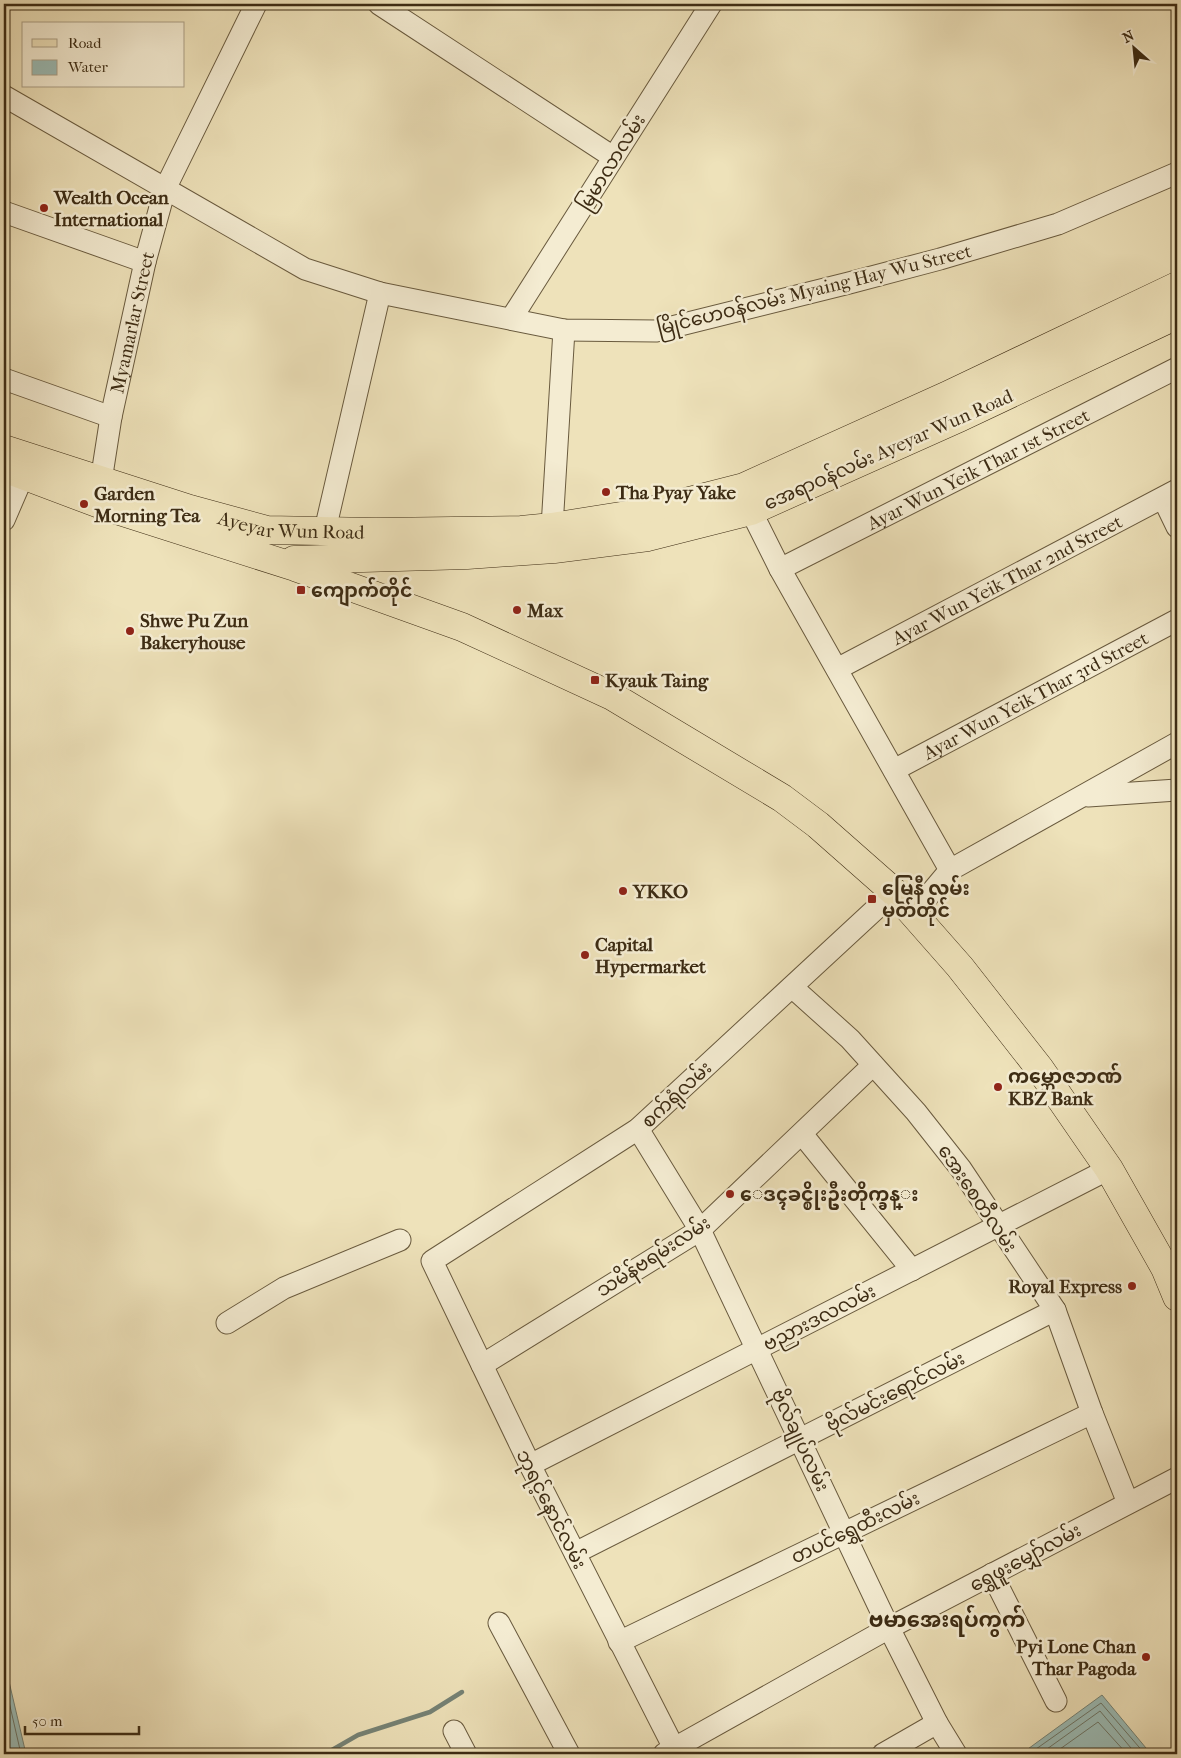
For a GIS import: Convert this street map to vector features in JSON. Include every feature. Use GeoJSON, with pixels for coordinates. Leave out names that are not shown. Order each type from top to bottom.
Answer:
{"type":"FeatureCollection","features":[{"type":"Feature","properties":{"kind":"main road","name":"အေရာဝန်လမ်း Ayeyar Wun Road"},"geometry":{"type":"LineString","coordinates":[[468,543],[521,530],[747,499],[948,395],[1177,286]]}},
{"type":"Feature","properties":{"kind":"main road","name":"အေရာဝန်လမ်း Ayeyar Wun Road"},"geometry":{"type":"LineString","coordinates":[[468,543],[546,550],[648,536],[958,418],[1177,315]]}},
{"type":"Feature","properties":{"kind":"main road","name":"Ayeyar Wun Road"},"geometry":{"type":"LineString","coordinates":[[4,449],[97,492],[264,558],[316,560],[468,543]]}},
{"type":"Feature","properties":{"kind":"main road","name":"Ayeyar Wun Road"},"geometry":{"type":"LineString","coordinates":[[13,472],[97,492],[190,509],[267,530],[376,532],[468,543]]}},
{"type":"Feature","properties":{"kind":"main road"},"geometry":{"type":"LineString","coordinates":[[267,530],[264,558],[462,627],[612,696],[782,798],[818,825],[894,892],[914,913],[1040,1069],[1109,1169],[1171,1267],[1177,1297]]}},
{"type":"Feature","properties":{"kind":"street","name":"Myamarlar Street"},"geometry":{"type":"LineString","coordinates":[[97,492],[111,417],[145,262],[165,189],[256,4]]}},
{"type":"Feature","properties":{"kind":"street"},"geometry":{"type":"LineString","coordinates":[[379,4],[613,157]]}},
{"type":"Feature","properties":{"kind":"street","name":"မြမာလာလမ်း"},"geometry":{"type":"LineString","coordinates":[[510,319],[711,4]]}},
{"type":"Feature","properties":{"kind":"street","name":"မြိုင်ဟေဝန်လမ်း Myaing Hay Wu Street"},"geometry":{"type":"LineString","coordinates":[[4,96],[305,269],[380,293],[564,330],[656,331],[849,283],[940,259],[1058,224],[1177,173]]}},
{"type":"Feature","properties":{"kind":"street"},"geometry":{"type":"LineString","coordinates":[[4,212],[145,262]]}},
{"type":"Feature","properties":{"kind":"street"},"geometry":{"type":"LineString","coordinates":[[324,530],[380,293]]}},
{"type":"Feature","properties":{"kind":"street"},"geometry":{"type":"LineString","coordinates":[[552,526],[564,330]]}},
{"type":"Feature","properties":{"kind":"street","name":"Ayar Wun Yeik Thar 1st Street"},"geometry":{"type":"LineString","coordinates":[[780,568],[1177,368]]}},
{"type":"Feature","properties":{"kind":"street"},"geometry":{"type":"LineString","coordinates":[[4,379],[111,417]]}},
{"type":"Feature","properties":{"kind":"street"},"geometry":{"type":"LineString","coordinates":[[4,520],[13,472]]}},
{"type":"Feature","properties":{"kind":"street"},"geometry":{"type":"LineString","coordinates":[[1170,494],[1177,527]]}},
{"type":"Feature","properties":{"kind":"street","name":"Ayar Wun Yeik Thar 2nd Street"},"geometry":{"type":"LineString","coordinates":[[837,669],[1170,494]]}},
{"type":"Feature","properties":{"kind":"street"},"geometry":{"type":"LineString","coordinates":[[747,499],[780,568],[950,870]]}},
{"type":"Feature","properties":{"kind":"street","name":"Ayar Wun Yeik Thar 3rd Street"},"geometry":{"type":"LineString","coordinates":[[894,770],[1177,620]]}},
{"type":"Feature","properties":{"kind":"street"},"geometry":{"type":"LineString","coordinates":[[914,913],[950,870],[1177,743]]}},
{"type":"Feature","properties":{"kind":"street"},"geometry":{"type":"LineString","coordinates":[[1080,797],[1177,790]]}},
{"type":"Feature","properties":{"kind":"street","name":"စက်ရုံလမ်း"},"geometry":{"type":"LineString","coordinates":[[432,1261],[638,1129],[894,892]]}},
{"type":"Feature","properties":{"kind":"street","name":"အေးစေတီလမ်း"},"geometry":{"type":"LineString","coordinates":[[792,987],[850,1039],[916,1112],[961,1169],[1054,1310],[1128,1504]]}},
{"type":"Feature","properties":{"kind":"street","name":"သမိန်ဗရမ်းလမ်း"},"geometry":{"type":"LineString","coordinates":[[482,1365],[700,1230],[874,1065]]}},
{"type":"Feature","properties":{"kind":"street","name":"ဗိုလ်ချုပ်လမ်း"},"geometry":{"type":"LineString","coordinates":[[638,1129],[700,1230],[889,1628],[936,1723],[956,1754]]}},
{"type":"Feature","properties":{"kind":"street"},"geometry":{"type":"LineString","coordinates":[[802,1134],[912,1270]]}},
{"type":"Feature","properties":{"kind":"street","name":"ဗညားဒလလမ်း"},"geometry":{"type":"LineString","coordinates":[[530,1465],[1109,1169]]}},
{"type":"Feature","properties":{"kind":"street"},"geometry":{"type":"LineString","coordinates":[[227,1322],[284,1288],[400,1240]]}},
{"type":"Feature","properties":{"kind":"street","name":"ဘုရင့်နောင်လမ်း"},"geometry":{"type":"LineString","coordinates":[[432,1261],[530,1465],[672,1752]]}},
{"type":"Feature","properties":{"kind":"street","name":"ဗိုလ်မင်းရောင်လမ်း"},"geometry":{"type":"LineString","coordinates":[[575,1553],[1054,1310]]}},
{"type":"Feature","properties":{"kind":"street","name":"တပင်ရွှေထီးလမ်း"},"geometry":{"type":"LineString","coordinates":[[619,1642],[1092,1413]]}},
{"type":"Feature","properties":{"kind":"street","name":"ရွှေဖူးမျှော်လမ်း"},"geometry":{"type":"LineString","coordinates":[[672,1752],[889,1628],[1177,1478]]}},
{"type":"Feature","properties":{"kind":"street"},"geometry":{"type":"LineString","coordinates":[[992,1574],[1056,1701]]}},
{"type":"Feature","properties":{"kind":"street"},"geometry":{"type":"LineString","coordinates":[[499,1623],[569,1754]]}},
{"type":"Feature","properties":{"kind":"street"},"geometry":{"type":"LineString","coordinates":[[883,1754],[936,1723]]}},
{"type":"Feature","properties":{"kind":"street"},"geometry":{"type":"LineString","coordinates":[[454,1731],[466,1754]]}},
{"type":"Feature","properties":{"kind":"water"},"geometry":{"type":"Polygon","coordinates":[[[4,1668],[7,1673],[26,1754],[4,1754],[4,1668]]]}},
{"type":"Feature","properties":{"kind":"water"},"geometry":{"type":"Polygon","coordinates":[[[1102,1695],[1151,1754],[1021,1754],[1102,1695]]]}},
{"type":"Feature","properties":{"kind":"waterway"},"geometry":{"type":"LineString","coordinates":[[325,1754],[358,1735],[430,1712],[462,1692]]}},
{"type":"Feature","properties":{"kind":"place","name":"Wealth Ocean International"},"geometry":{"type":"Point","coordinates":[44,208]}},
{"type":"Feature","properties":{"kind":"place","name":"Tha Pyay Yake"},"geometry":{"type":"Point","coordinates":[606,492]}},
{"type":"Feature","properties":{"kind":"place","name":"Garden Morning Tea"},"geometry":{"type":"Point","coordinates":[84,504]}},
{"type":"Feature","properties":{"kind":"place","name":"ကျောက်တိုင်"},"geometry":{"type":"Point","coordinates":[301,590]}},
{"type":"Feature","properties":{"kind":"place","name":"Max"},"geometry":{"type":"Point","coordinates":[517,610]}},
{"type":"Feature","properties":{"kind":"place","name":"Shwe Pu Zun Bakeryhouse"},"geometry":{"type":"Point","coordinates":[130,631]}},
{"type":"Feature","properties":{"kind":"place","name":"Kyauk Taing"},"geometry":{"type":"Point","coordinates":[595,680]}},
{"type":"Feature","properties":{"kind":"place","name":"YKKO"},"geometry":{"type":"Point","coordinates":[623,891]}},
{"type":"Feature","properties":{"kind":"place","name":"မြေနီ လမ်း မှတ်တိုင်"},"geometry":{"type":"Point","coordinates":[872,899]}},
{"type":"Feature","properties":{"kind":"place","name":"Capital Hypermarket"},"geometry":{"type":"Point","coordinates":[585,955]}},
{"type":"Feature","properties":{"kind":"place","name":"ကမ္ဘောဇဘဏ် KBZ Bank"},"geometry":{"type":"Point","coordinates":[998,1087]}},
{"type":"Feature","properties":{"kind":"place","name":"ေဒၚခင္စိုးဦးတိုက္ခန္း"},"geometry":{"type":"Point","coordinates":[730,1194]}},
{"type":"Feature","properties":{"kind":"place","name":"Royal Express"},"geometry":{"type":"Point","coordinates":[1132,1286]}},
{"type":"Feature","properties":{"kind":"place","name":"Pyi Lone Chan Thar Pagoda"},"geometry":{"type":"Point","coordinates":[1146,1657]}},
{"type":"Feature","properties":{"kind":"district","name":"ဗမာအေးရပ်ကွက်"},"geometry":{"type":"Point","coordinates":[947,1620]}}]}
